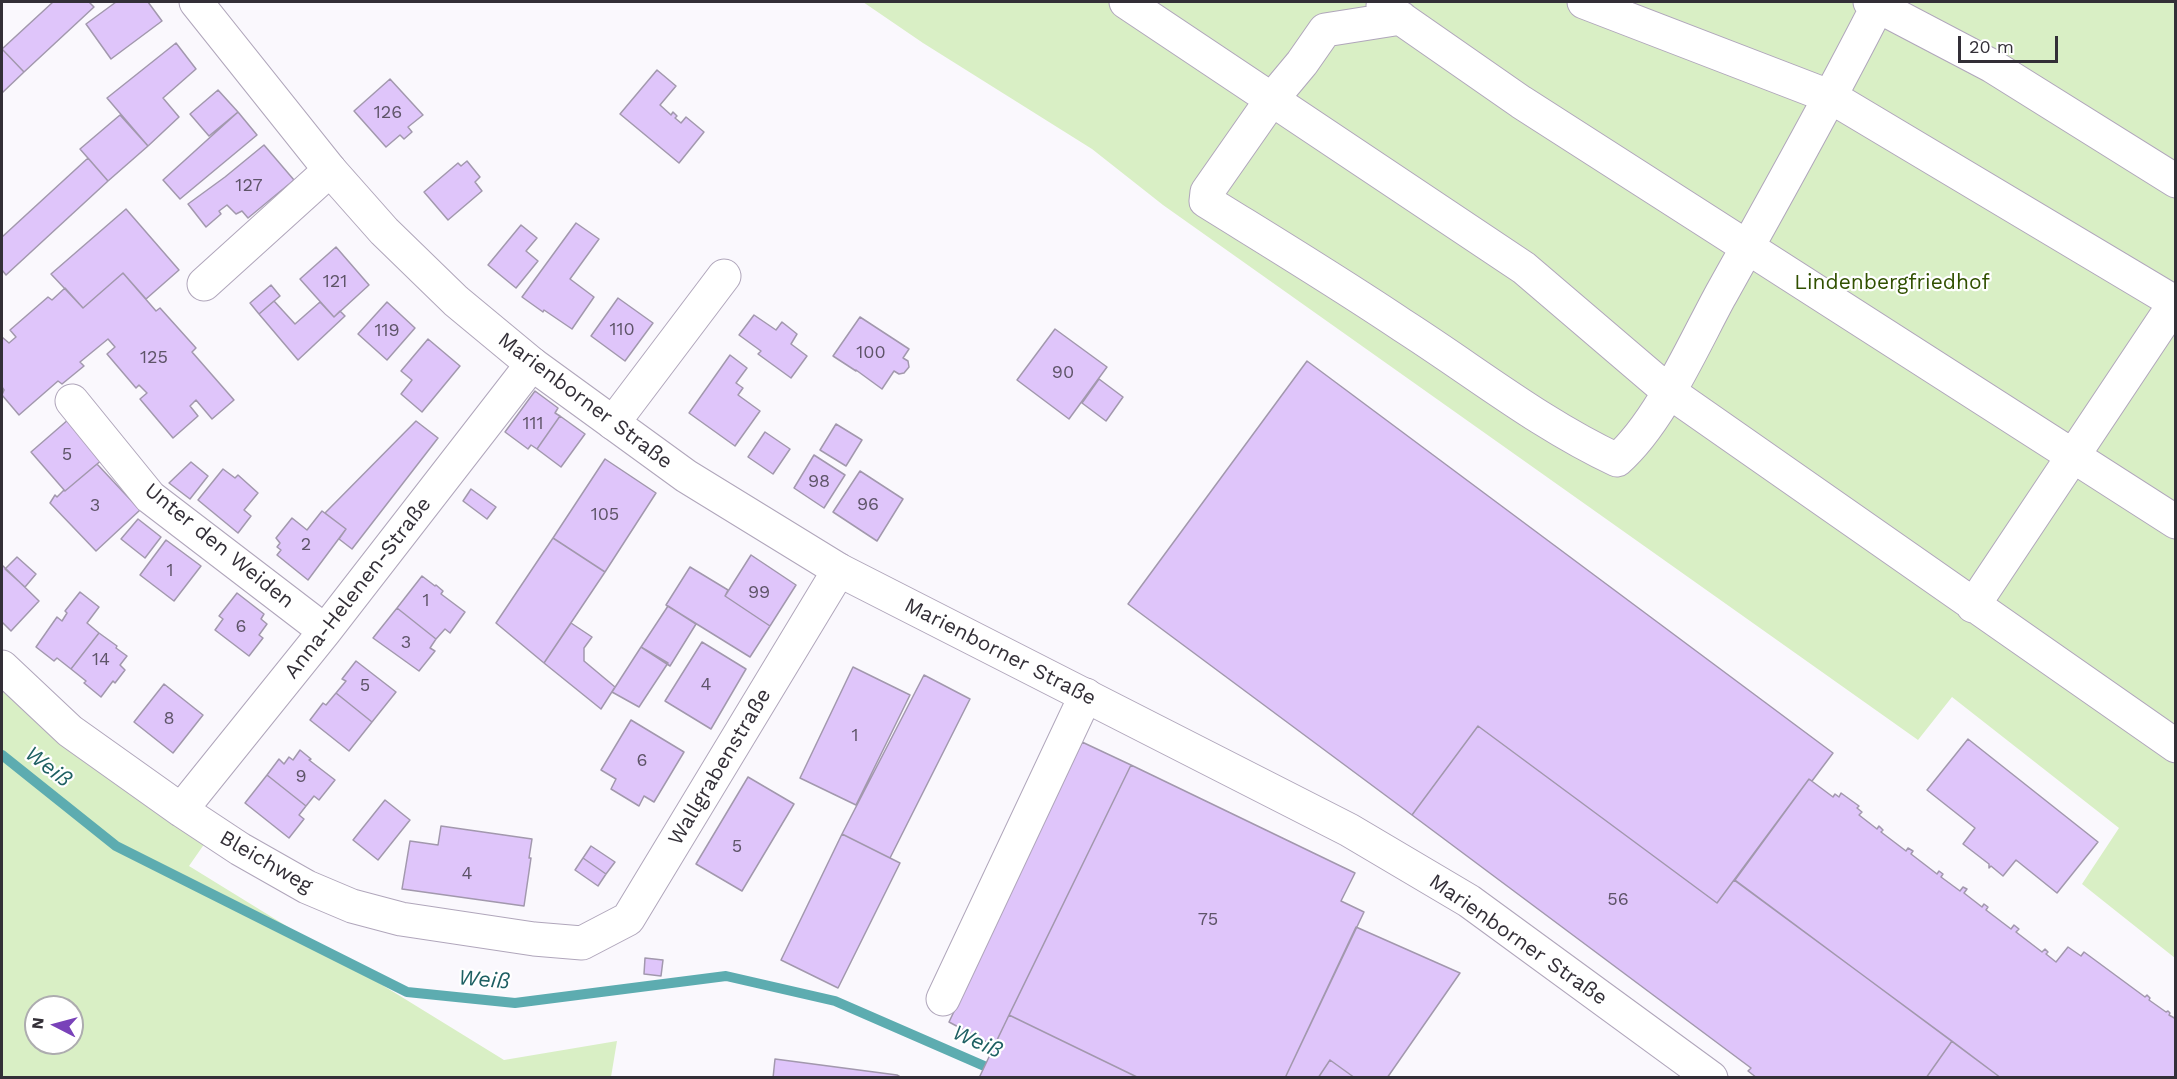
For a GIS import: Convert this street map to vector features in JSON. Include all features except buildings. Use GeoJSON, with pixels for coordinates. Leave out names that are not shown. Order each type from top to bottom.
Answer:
{"type":"FeatureCollection","features":[{"type":"Feature","properties":{"kind":"street","name":"Marienborner Straße"},"geometry":{"type":"LineString","coordinates":[[196,2],[330,170],[384,231],[456,302],[532,364],[686,476],[839,570],[1349,830],[1469,901],[1711,1077]]}},
{"type":"Feature","properties":{"kind":"street"},"geometry":{"type":"LineString","coordinates":[[1126,2],[1524,268],[1668,391],[2175,746]]}},
{"type":"Feature","properties":{"kind":"street"},"geometry":{"type":"LineString","coordinates":[[1584,2],[1831,97],[2175,303],[1973,606]]}},
{"type":"Feature","properties":{"kind":"street"},"geometry":{"type":"LineString","coordinates":[[2175,181],[1992,66],[1874,3],[1831,97],[1748,246],[1668,391],[1633,446],[1617,460],[1588,446],[1527,410],[1403,325],[1206,201],[1207,192],[1272,99],[1302,63],[1325,30],[1389,10],[1521,102],[1748,246],[2175,522]]}},
{"type":"Feature","properties":{"kind":"street"},"geometry":{"type":"LineString","coordinates":[[204,284],[330,170]]}},
{"type":"Feature","properties":{"kind":"street"},"geometry":{"type":"LineString","coordinates":[[613,423],[724,276]]}},
{"type":"Feature","properties":{"kind":"street","name":"Anna-Helenen-Straße"},"geometry":{"type":"LineString","coordinates":[[181,810],[325,631],[532,364]]}},
{"type":"Feature","properties":{"kind":"street","name":"Unter den Weiden"},"geometry":{"type":"LineString","coordinates":[[72,401],[150,497],[325,631]]}},
{"type":"Feature","properties":{"kind":"street","name":"Wallgrabenstraße"},"geometry":{"type":"LineString","coordinates":[[582,942],[628,920],[839,570]]}},
{"type":"Feature","properties":{"kind":"street","name":"Bleichweg"},"geometry":{"type":"LineString","coordinates":[[2,667],[70,731],[240,849],[308,887],[352,906],[401,919],[534,939],[582,942]]}},
{"type":"Feature","properties":{"kind":"street"},"geometry":{"type":"LineString","coordinates":[[943,999],[1086,695]]}},
{"type":"Feature","properties":{"kind":"green space","name":"Lindenbergfriedhof"},"geometry":{"type":"Polygon","coordinates":[[[863,2],[2175,2],[2175,958],[2082,884],[2119,828],[1952,697],[1918,740],[1163,205],[1092,149],[923,43],[863,2]]]}},
{"type":"Feature","properties":{"kind":"green space"},"geometry":{"type":"Polygon","coordinates":[[[2,689],[205,843],[189,866],[504,1060],[617,1041],[611,1077],[2,1077],[2,689]]]}},
{"type":"Feature","properties":{"kind":"waterway","name":"Weiß"},"geometry":{"type":"LineString","coordinates":[[2,755],[116,846],[407,992],[515,1003],[726,976],[835,1001],[998,1072]]}}]}
